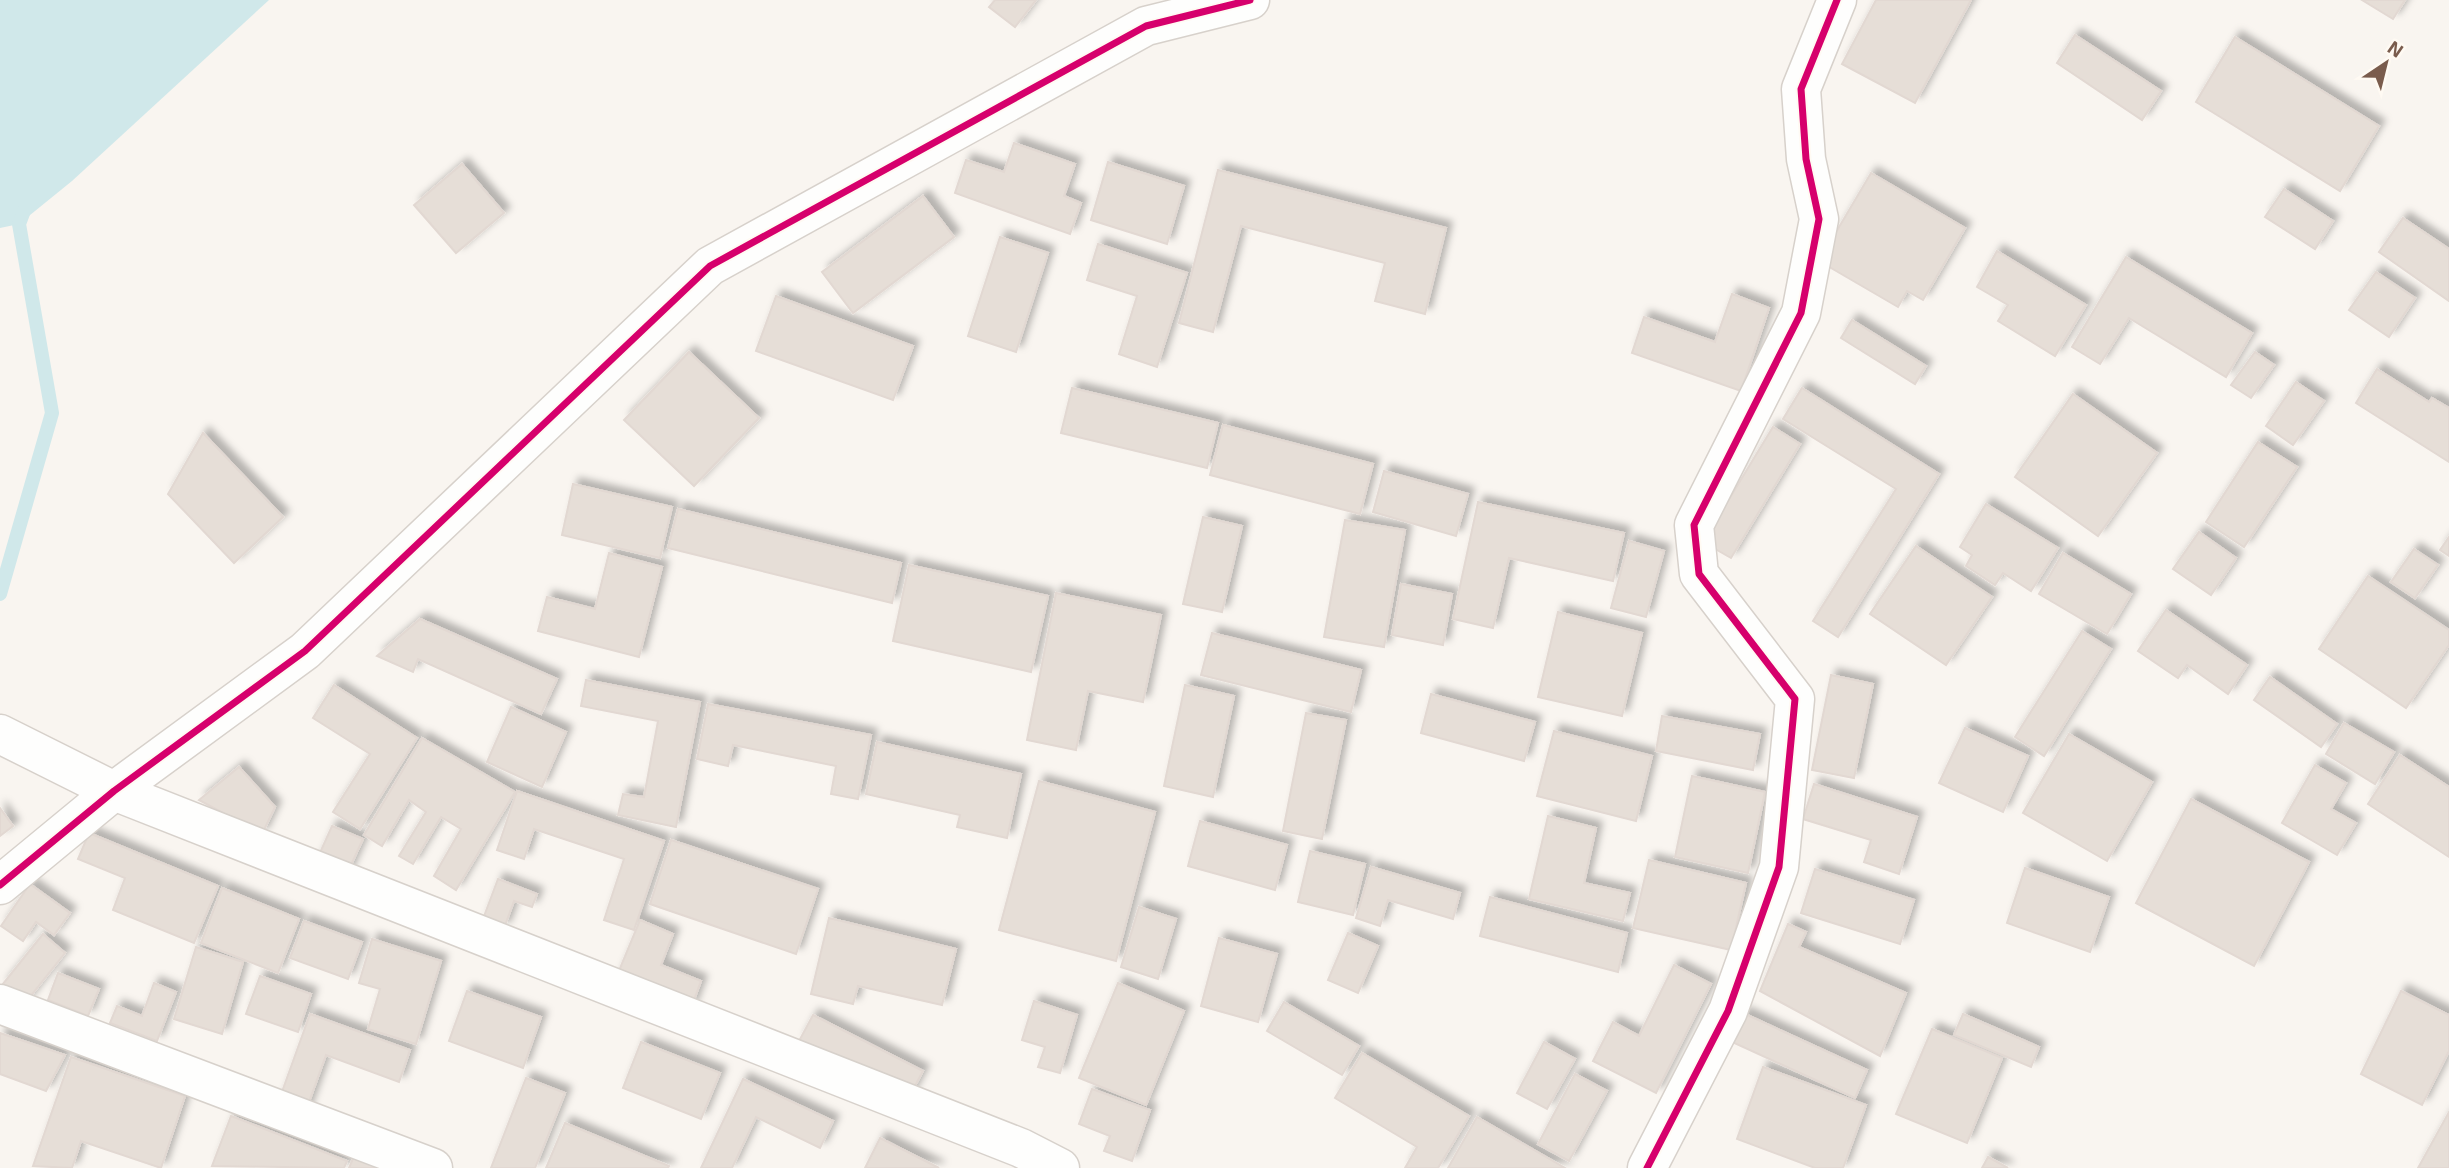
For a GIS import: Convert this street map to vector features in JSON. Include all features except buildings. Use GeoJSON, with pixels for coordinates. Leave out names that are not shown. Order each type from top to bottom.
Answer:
{"type":"FeatureCollection","features":[{"type":"Feature","properties":{"kind":"street"},"geometry":{"type":"LineString","coordinates":[[0,885],[114,791],[305,651],[710,266],[1146,26],[1250,0]]}},
{"type":"Feature","properties":{"kind":"street"},"geometry":{"type":"LineString","coordinates":[[1647,1168],[1728,1011],[1779,867],[1796,699],[1699,575],[1694,525],[1801,313],[1819,219],[1806,159],[1801,89],[1837,0]]}},
{"type":"Feature","properties":{"kind":"street"},"geometry":{"type":"LineString","coordinates":[[2,735],[114,791],[1021,1148],[1060,1168]]}},
{"type":"Feature","properties":{"kind":"street"},"geometry":{"type":"LineString","coordinates":[[0,1004],[433,1168]]}},
{"type":"Feature","properties":{"kind":"water"},"geometry":{"type":"Polygon","coordinates":[[[0,0],[269,0],[72,181],[19,224],[0,228],[0,0]]]}},
{"type":"Feature","properties":{"kind":"waterway"},"geometry":{"type":"LineString","coordinates":[[0,594],[52,413],[19,224],[25,208]]}},
{"type":"Feature","properties":{"kind":"cycle path"},"geometry":{"type":"LineString","coordinates":[[0,885],[114,791],[305,651],[710,266],[1146,26],[1250,0]]}},
{"type":"Feature","properties":{"kind":"cycle path"},"geometry":{"type":"LineString","coordinates":[[1647,1168],[1728,1011],[1779,867],[1795,699],[1699,574],[1694,525],[1801,313],[1819,219],[1806,159],[1801,89],[1837,0]]}}]}
